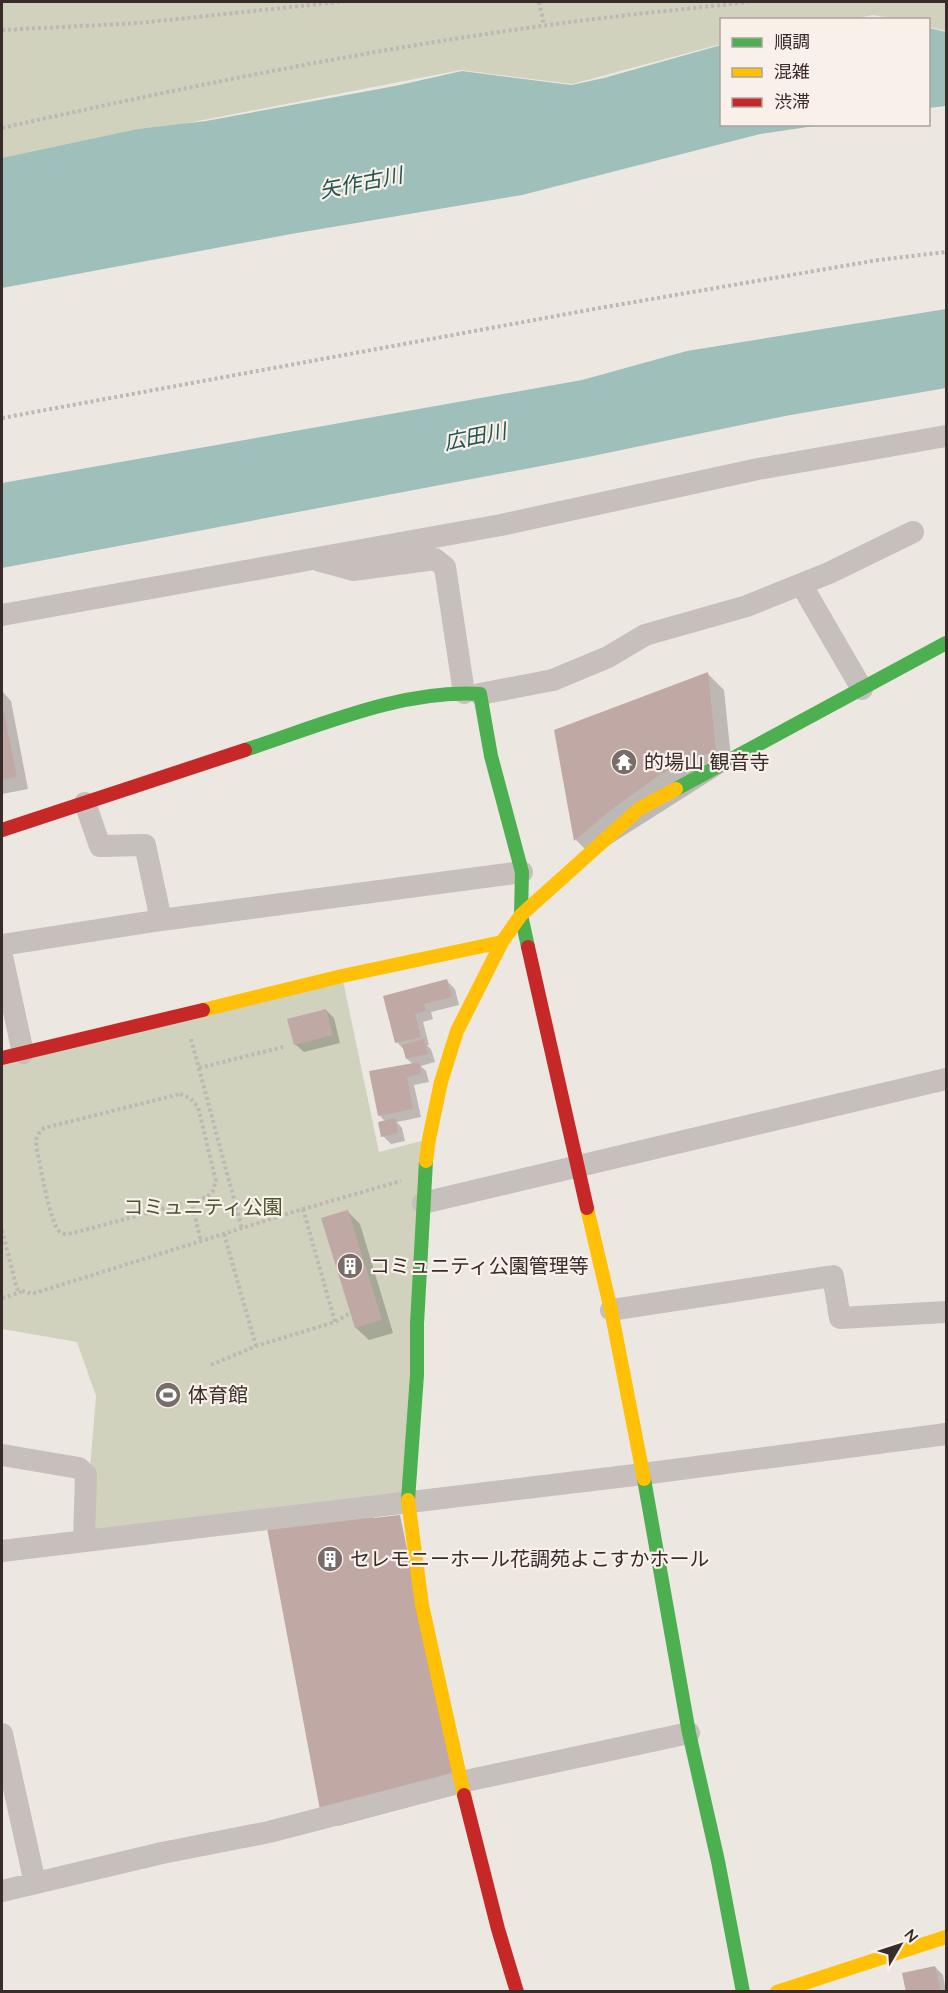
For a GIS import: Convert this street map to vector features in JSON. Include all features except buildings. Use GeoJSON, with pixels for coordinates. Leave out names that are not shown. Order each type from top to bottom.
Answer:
{"type":"FeatureCollection","features":[{"type":"Feature","properties":{"kind":"street"},"geometry":{"type":"LineString","coordinates":[[2,615],[501,525],[758,469],[946,436]]}},
{"type":"Feature","properties":{"kind":"street"},"geometry":{"type":"LineString","coordinates":[[2,830],[396,701],[472,693],[553,680],[608,657],[645,634],[747,606],[914,532]]}},
{"type":"Feature","properties":{"kind":"street"},"geometry":{"type":"LineString","coordinates":[[310,559],[353,570],[435,559],[445,567],[472,693],[522,872],[521,915],[611,1310],[689,1733],[718,1861],[743,1992]]}},
{"type":"Feature","properties":{"kind":"street"},"geometry":{"type":"LineString","coordinates":[[801,584],[862,689]]}},
{"type":"Feature","properties":{"kind":"street"},"geometry":{"type":"LineString","coordinates":[[517,1992],[498,1929],[461,1782],[422,1605],[408,1503],[417,1375],[417,1323],[425,1174],[429,1139],[441,1082],[457,1030],[502,942],[521,915],[639,809],[946,643]]}},
{"type":"Feature","properties":{"kind":"street"},"geometry":{"type":"LineString","coordinates":[[85,803],[100,846],[145,845],[161,920]]}},
{"type":"Feature","properties":{"kind":"street"},"geometry":{"type":"LineString","coordinates":[[2,945],[161,920],[522,872]]}},
{"type":"Feature","properties":{"kind":"street"},"geometry":{"type":"LineString","coordinates":[[2,956],[12,1055],[342,976],[502,942]]}},
{"type":"Feature","properties":{"kind":"street"},"geometry":{"type":"LineString","coordinates":[[423,1203],[946,1079]]}},
{"type":"Feature","properties":{"kind":"street"},"geometry":{"type":"LineString","coordinates":[[611,1310],[833,1276],[840,1318],[946,1312]]}},
{"type":"Feature","properties":{"kind":"street"},"geometry":{"type":"LineString","coordinates":[[2,1551],[643,1474],[946,1434]]}},
{"type":"Feature","properties":{"kind":"street"},"geometry":{"type":"LineString","coordinates":[[2,1455],[79,1468],[86,1475],[84,1540]]}},
{"type":"Feature","properties":{"kind":"street"},"geometry":{"type":"LineString","coordinates":[[2,1891],[162,1853],[269,1832],[461,1782],[689,1733]]}},
{"type":"Feature","properties":{"kind":"street"},"geometry":{"type":"LineString","coordinates":[[2,1734],[35,1883]]}},
{"type":"Feature","properties":{"kind":"street"},"geometry":{"type":"LineString","coordinates":[[777,1992],[946,1938]]}},
{"type":"Feature","properties":{"kind":"path"},"geometry":{"type":"LineString","coordinates":[[2,30],[139,22],[339,2]]}},
{"type":"Feature","properties":{"kind":"path"},"geometry":{"type":"LineString","coordinates":[[539,2],[544,25]]}},
{"type":"Feature","properties":{"kind":"path"},"geometry":{"type":"LineString","coordinates":[[2,128],[118,102],[383,51],[544,25],[748,2]]}},
{"type":"Feature","properties":{"kind":"path"},"geometry":{"type":"LineString","coordinates":[[2,418],[594,309],[878,260],[946,252]]}},
{"type":"Feature","properties":{"kind":"path"},"geometry":{"type":"LineString","coordinates":[[191,1038],[242,1229]]}},
{"type":"Feature","properties":{"kind":"path"},"geometry":{"type":"LineString","coordinates":[[199,1068],[283,1047]]}},
{"type":"Feature","properties":{"kind":"path"},"geometry":{"type":"LineString","coordinates":[[180,1094],[190,1098],[198,1107],[216,1181],[213,1191],[207,1197],[191,1202],[65,1234],[59,1231],[53,1219],[36,1150],[35,1141],[38,1133],[44,1128],[180,1094]]}},
{"type":"Feature","properties":{"kind":"path"},"geometry":{"type":"LineString","coordinates":[[2,1230],[17,1289],[32,1294],[303,1209],[425,1174]]}},
{"type":"Feature","properties":{"kind":"path"},"geometry":{"type":"LineString","coordinates":[[191,1202],[201,1241]]}},
{"type":"Feature","properties":{"kind":"path"},"geometry":{"type":"LineString","coordinates":[[303,1209],[335,1322]]}},
{"type":"Feature","properties":{"kind":"path"},"geometry":{"type":"LineString","coordinates":[[224,1234],[256,1346]]}},
{"type":"Feature","properties":{"kind":"path"},"geometry":{"type":"LineString","coordinates":[[2,1298],[22,1292]]}},
{"type":"Feature","properties":{"kind":"path"},"geometry":{"type":"LineString","coordinates":[[211,1365],[256,1346],[335,1322],[350,1313]]}},
{"type":"Feature","properties":{"kind":"green space"},"geometry":{"type":"Polygon","coordinates":[[[2,2],[946,2],[946,31],[930,27],[930,18],[889,18],[873,15],[857,18],[720,18],[720,44],[572,84],[461,70],[2,159],[2,2]]]}},
{"type":"Feature","properties":{"kind":"green space","name":"コミュニティ公園"},"geometry":{"type":"Polygon","coordinates":[[[342,976],[379,1152],[429,1139],[408,1503],[84,1540],[96,1396],[77,1342],[2,1329],[2,1061],[342,976]]]}},
{"type":"Feature","properties":{"kind":"water"},"geometry":{"type":"Polygon","coordinates":[[[930,28],[946,32],[946,106],[930,108],[930,28]]]}},
{"type":"Feature","properties":{"kind":"water","name":"矢作古川"},"geometry":{"type":"Polygon","coordinates":[[[720,45],[720,126],[814,126],[760,134],[522,195],[291,234],[2,288],[2,158],[138,129],[206,121],[395,86],[462,71],[571,85],[720,45]]]}},
{"type":"Feature","properties":{"kind":"water","name":"広田川"},"geometry":{"type":"Polygon","coordinates":[[[946,309],[946,388],[785,416],[583,458],[2,568],[2,483],[582,380],[687,351],[946,309]]]}},
{"type":"Feature","properties":{"kind":"traffic: fast"},"geometry":{"type":"LineString","coordinates":[[676,789],[946,643]]}},
{"type":"Feature","properties":{"kind":"traffic: fast"},"geometry":{"type":"LineString","coordinates":[[245,750],[331,720],[391,703],[421,697],[480,694],[491,756],[522,872],[521,915],[528,947]]}},
{"type":"Feature","properties":{"kind":"traffic: fast"},"geometry":{"type":"LineString","coordinates":[[408,1500],[417,1375],[417,1324],[426,1161]]}},
{"type":"Feature","properties":{"kind":"traffic: fast"},"geometry":{"type":"LineString","coordinates":[[644,1479],[689,1733],[718,1861],[743,1992]]}},
{"type":"Feature","properties":{"kind":"traffic: slow"},"geometry":{"type":"LineString","coordinates":[[426,1161],[441,1082],[457,1031],[502,942],[521,915],[639,809],[676,789]]}},
{"type":"Feature","properties":{"kind":"traffic: slow"},"geometry":{"type":"LineString","coordinates":[[203,1010],[342,976],[502,942]]}},
{"type":"Feature","properties":{"kind":"traffic: slow"},"geometry":{"type":"LineString","coordinates":[[587,1208],[611,1310],[644,1479]]}},
{"type":"Feature","properties":{"kind":"traffic: slow"},"geometry":{"type":"LineString","coordinates":[[408,1500],[422,1605],[464,1795]]}},
{"type":"Feature","properties":{"kind":"traffic: slow"},"geometry":{"type":"LineString","coordinates":[[777,1992],[946,1937]]}},
{"type":"Feature","properties":{"kind":"traffic: jam"},"geometry":{"type":"LineString","coordinates":[[2,830],[245,750]]}},
{"type":"Feature","properties":{"kind":"traffic: jam"},"geometry":{"type":"LineString","coordinates":[[528,947],[587,1208]]}},
{"type":"Feature","properties":{"kind":"traffic: jam"},"geometry":{"type":"LineString","coordinates":[[2,1058],[203,1010]]}},
{"type":"Feature","properties":{"kind":"traffic: jam"},"geometry":{"type":"LineString","coordinates":[[464,1795],[498,1929],[517,1992]]}},
{"type":"Feature","properties":{"kind":"place","name":"的場山 観音寺"},"geometry":{"type":"Point","coordinates":[624,762]}},
{"type":"Feature","properties":{"kind":"place","name":"コミュニティ公園管理等"},"geometry":{"type":"Point","coordinates":[350,1266]}},
{"type":"Feature","properties":{"kind":"place","name":"体育館"},"geometry":{"type":"Point","coordinates":[168,1395]}},
{"type":"Feature","properties":{"kind":"place","name":"セレモニーホール花調苑よこすかホール"},"geometry":{"type":"Point","coordinates":[330,1559]}}]}
